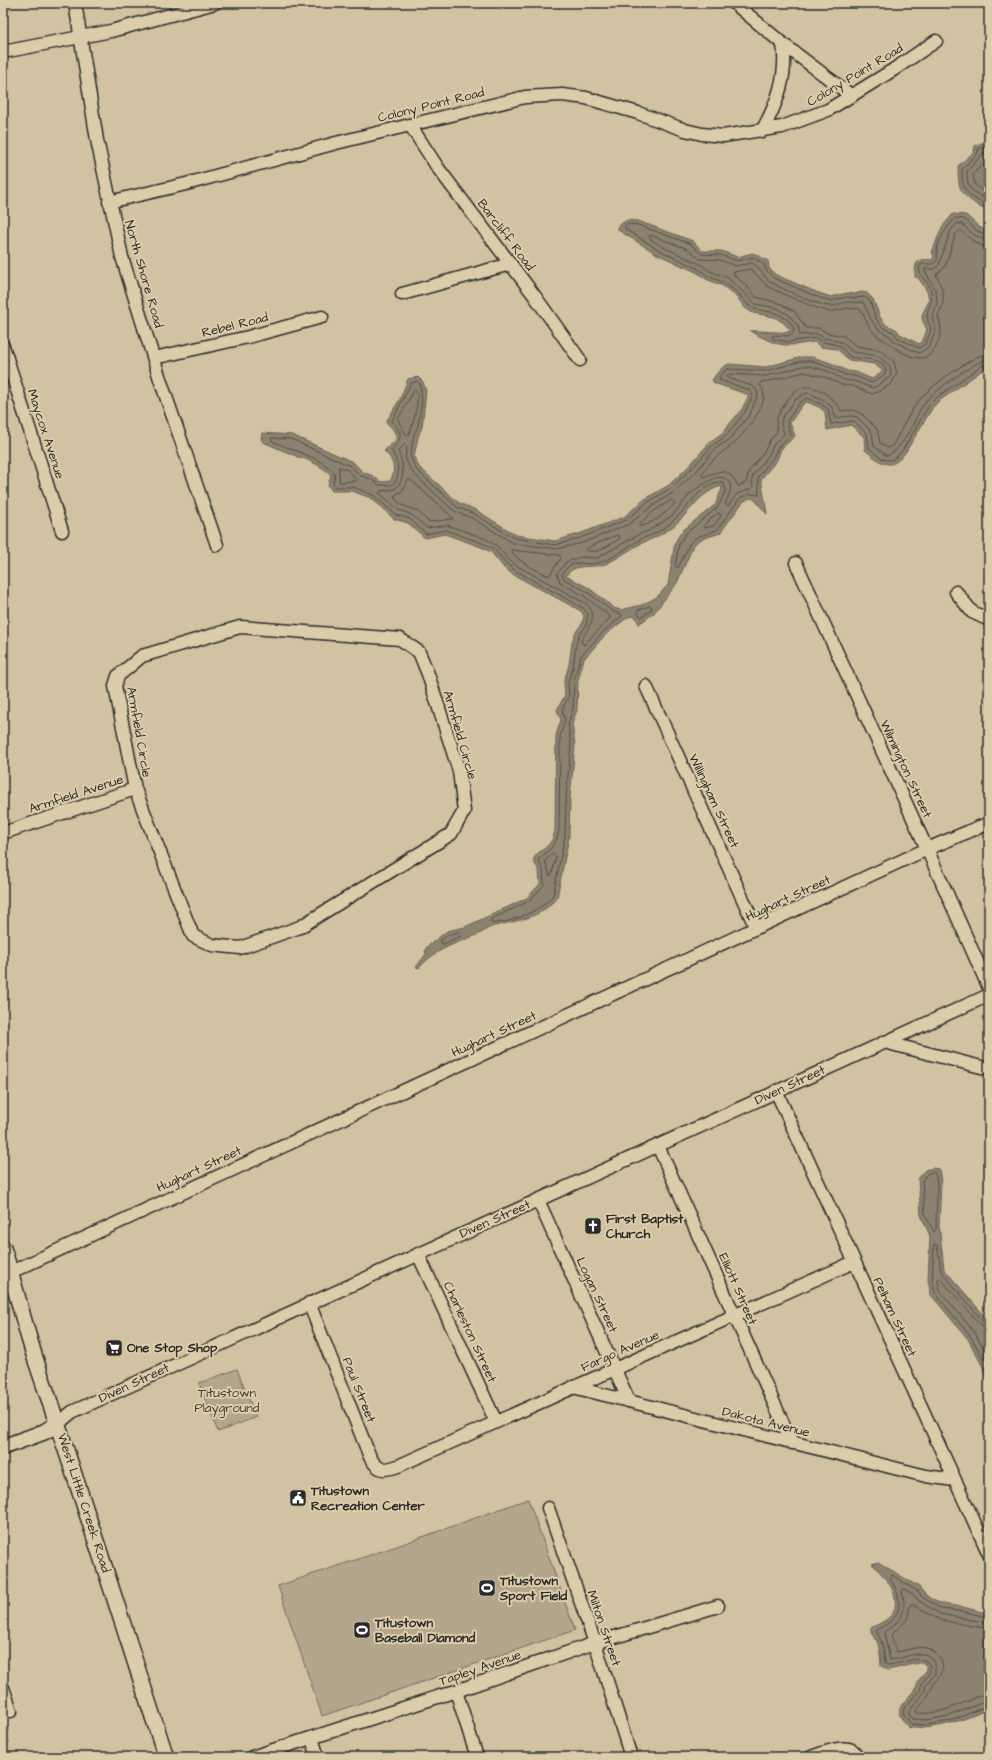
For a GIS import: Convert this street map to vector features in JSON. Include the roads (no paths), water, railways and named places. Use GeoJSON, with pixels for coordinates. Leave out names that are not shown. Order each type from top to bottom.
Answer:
{"type":"FeatureCollection","features":[{"type":"Feature","properties":{"kind":"main road","name":"West Little Creek Road"},"geometry":{"type":"LineString","coordinates":[[3,1248],[36,1360],[59,1424],[79,1492],[166,1757]]}},
{"type":"Feature","properties":{"kind":"main road","name":"Diven Street"},"geometry":{"type":"LineString","coordinates":[[3,1447],[44,1432],[59,1424]]}},
{"type":"Feature","properties":{"kind":"street","name":"North Shore Road"},"geometry":{"type":"LineString","coordinates":[[75,3],[96,140],[122,257],[154,358],[217,545]]}},
{"type":"Feature","properties":{"kind":"street"},"geometry":{"type":"LineString","coordinates":[[3,52],[111,31],[215,3]]}},
{"type":"Feature","properties":{"kind":"street"},"geometry":{"type":"LineString","coordinates":[[734,3],[783,44],[852,96]]}},
{"type":"Feature","properties":{"kind":"street","name":"Colony Point Road"},"geometry":{"type":"LineString","coordinates":[[109,202],[186,184],[410,125],[525,97],[562,95],[586,98],[702,134],[723,136],[762,131],[782,127],[828,110],[852,96],[936,40]]}},
{"type":"Feature","properties":{"kind":"street"},"geometry":{"type":"LineString","coordinates":[[762,131],[772,113],[781,84],[784,64],[783,44]]}},
{"type":"Feature","properties":{"kind":"street","name":"Barcliff Road"},"geometry":{"type":"LineString","coordinates":[[410,125],[438,168],[580,360]]}},
{"type":"Feature","properties":{"kind":"street"},"geometry":{"type":"LineString","coordinates":[[402,294],[510,264]]}},
{"type":"Feature","properties":{"kind":"street","name":"Rebel Road"},"geometry":{"type":"LineString","coordinates":[[154,358],[248,337],[322,317]]}},
{"type":"Feature","properties":{"kind":"street","name":"Maycox Avenue"},"geometry":{"type":"LineString","coordinates":[[3,346],[62,532]]}},
{"type":"Feature","properties":{"kind":"street","name":"Wilmington Street"},"geometry":{"type":"LineString","coordinates":[[796,563],[989,988]]}},
{"type":"Feature","properties":{"kind":"street"},"geometry":{"type":"LineString","coordinates":[[956,592],[972,612],[989,620]]}},
{"type":"Feature","properties":{"kind":"street","name":"Armfield Circle"},"geometry":{"type":"LineString","coordinates":[[244,627],[400,639],[419,652],[428,674],[459,771],[464,811],[451,834],[300,927],[240,948],[212,945],[194,936],[135,789],[115,686],[118,676],[142,656],[244,627]]}},
{"type":"Feature","properties":{"kind":"street","name":"Willingham Street"},"geometry":{"type":"LineString","coordinates":[[646,686],[756,928]]}},
{"type":"Feature","properties":{"kind":"street","name":"Armfield Avenue"},"geometry":{"type":"LineString","coordinates":[[3,833],[135,789]]}},
{"type":"Feature","properties":{"kind":"street","name":"Hughart Street"},"geometry":{"type":"LineString","coordinates":[[11,1272],[927,849],[989,823]]}},
{"type":"Feature","properties":{"kind":"street","name":"Diven Street"},"geometry":{"type":"LineString","coordinates":[[59,1424],[72,1412],[989,995]]}},
{"type":"Feature","properties":{"kind":"street"},"geometry":{"type":"LineString","coordinates":[[884,1042],[989,1069]]}},
{"type":"Feature","properties":{"kind":"street","name":"Pelham Street"},"geometry":{"type":"LineString","coordinates":[[776,1091],[989,1554]]}},
{"type":"Feature","properties":{"kind":"street","name":"Elliott Street"},"geometry":{"type":"LineString","coordinates":[[658,1146],[792,1443]]}},
{"type":"Feature","properties":{"kind":"street","name":"Logan Street"},"geometry":{"type":"LineString","coordinates":[[538,1200],[629,1401]]}},
{"type":"Feature","properties":{"kind":"street","name":"Charleston Street"},"geometry":{"type":"LineString","coordinates":[[418,1254],[496,1422]]}},
{"type":"Feature","properties":{"kind":"street","name":"Fargo Avenue"},"geometry":{"type":"LineString","coordinates":[[398,1466],[854,1262]]}},
{"type":"Feature","properties":{"kind":"street","name":"Paul Street"},"geometry":{"type":"LineString","coordinates":[[309,1303],[375,1465],[386,1470],[398,1466]]}},
{"type":"Feature","properties":{"kind":"street","name":"Dakota Avenue"},"geometry":{"type":"LineString","coordinates":[[573,1387],[926,1476],[954,1480]]}},
{"type":"Feature","properties":{"kind":"street","name":"Milton Street"},"geometry":{"type":"LineString","coordinates":[[548,1508],[595,1643],[631,1757]]}},
{"type":"Feature","properties":{"kind":"street","name":"Tapley Avenue"},"geometry":{"type":"LineString","coordinates":[[252,1757],[456,1691],[595,1643],[718,1606]]}},
{"type":"Feature","properties":{"kind":"street"},"geometry":{"type":"LineString","coordinates":[[3,1688],[11,1712]]}},
{"type":"Feature","properties":{"kind":"street"},"geometry":{"type":"LineString","coordinates":[[456,1691],[477,1757]]}},
{"type":"Feature","properties":{"kind":"street"},"geometry":{"type":"LineString","coordinates":[[312,1738],[318,1757]]}},
{"type":"Feature","properties":{"kind":"street"},"geometry":{"type":"LineString","coordinates":[[811,1757],[830,1751],[848,1748],[853,1750],[857,1757]]}},
{"type":"Feature","properties":{"kind":"water"},"geometry":{"type":"Polygon","coordinates":[[[989,142],[989,205],[981,208],[962,192],[959,182],[958,166],[974,152],[975,146],[981,143],[986,144],[989,142]]]}},
{"type":"Feature","properties":{"kind":"water"},"geometry":{"type":"Polygon","coordinates":[[[953,214],[966,215],[979,227],[989,232],[989,367],[939,401],[933,407],[905,453],[895,463],[885,464],[865,450],[864,437],[851,425],[827,430],[825,412],[819,407],[807,402],[802,405],[790,423],[795,436],[781,449],[777,460],[761,479],[767,514],[754,499],[750,498],[743,502],[720,533],[699,540],[693,546],[677,583],[654,613],[639,624],[635,616],[628,617],[605,635],[584,659],[578,680],[577,710],[572,724],[575,744],[570,798],[569,837],[557,897],[550,905],[535,915],[491,927],[479,934],[453,944],[432,956],[419,968],[416,967],[426,954],[425,951],[427,947],[447,931],[465,927],[527,898],[540,884],[539,870],[533,861],[537,854],[550,843],[555,831],[556,735],[561,720],[557,710],[565,695],[564,681],[569,665],[572,643],[575,633],[582,624],[584,616],[581,611],[514,575],[504,568],[491,552],[481,547],[445,534],[425,538],[408,523],[394,519],[371,498],[352,491],[332,491],[328,485],[331,475],[328,472],[310,461],[263,442],[261,439],[262,433],[292,435],[353,462],[363,472],[373,476],[381,482],[390,481],[394,469],[392,461],[384,451],[396,440],[396,437],[393,430],[386,422],[400,399],[408,379],[418,377],[423,382],[426,391],[422,427],[418,437],[414,457],[419,467],[459,503],[476,510],[516,535],[555,541],[579,534],[624,517],[645,499],[669,485],[690,465],[710,442],[722,433],[742,409],[749,395],[714,383],[712,380],[719,370],[726,365],[766,367],[802,357],[812,357],[872,379],[883,371],[874,364],[849,360],[837,349],[820,347],[815,342],[795,345],[775,343],[750,331],[791,331],[784,323],[774,317],[753,313],[745,308],[737,297],[723,286],[657,254],[618,230],[618,226],[627,220],[638,221],[693,241],[702,251],[722,251],[737,257],[753,253],[768,261],[769,268],[776,275],[831,297],[847,293],[867,293],[873,299],[880,317],[886,325],[896,329],[900,334],[919,344],[922,342],[927,330],[922,318],[929,300],[924,286],[917,277],[915,277],[915,268],[920,261],[932,260],[934,256],[932,252],[942,227],[953,214]],[[721,486],[702,496],[677,523],[657,536],[638,545],[608,563],[596,566],[579,567],[570,571],[566,576],[589,588],[614,608],[620,610],[642,605],[657,597],[668,585],[675,542],[682,531],[715,505],[722,489],[721,486]]]}},
{"type":"Feature","properties":{"kind":"water"},"geometry":{"type":"Polygon","coordinates":[[[933,1168],[939,1169],[941,1182],[939,1225],[944,1269],[989,1321],[989,1389],[983,1367],[968,1339],[931,1295],[928,1280],[930,1236],[921,1215],[918,1179],[925,1170],[933,1168]]]}},
{"type":"Feature","properties":{"kind":"water"},"geometry":{"type":"Polygon","coordinates":[[[878,1562],[919,1587],[924,1593],[935,1601],[989,1614],[989,1709],[960,1721],[941,1726],[909,1728],[903,1721],[900,1716],[900,1707],[915,1689],[919,1680],[927,1670],[924,1663],[888,1670],[881,1666],[879,1648],[876,1639],[871,1632],[871,1628],[890,1616],[894,1611],[896,1604],[890,1585],[872,1564],[878,1562]]]}},
{"type":"Feature","properties":{"kind":"place","name":"First Baptist Church"},"geometry":{"type":"Point","coordinates":[593,1226]}},
{"type":"Feature","properties":{"kind":"place","name":"One Stop Shop"},"geometry":{"type":"Point","coordinates":[114,1348]}},
{"type":"Feature","properties":{"kind":"place","name":"Titustown Recreation Center"},"geometry":{"type":"Point","coordinates":[298,1498]}},
{"type":"Feature","properties":{"kind":"place","name":"Titustown Sport Field"},"geometry":{"type":"Point","coordinates":[487,1588]}},
{"type":"Feature","properties":{"kind":"place","name":"Titustown Baseball Diamond"},"geometry":{"type":"Point","coordinates":[362,1630]}},
{"type":"Feature","properties":{"kind":"park label","name":"Titustown Playground"},"geometry":{"type":"Point","coordinates":[227,1400]}}]}
